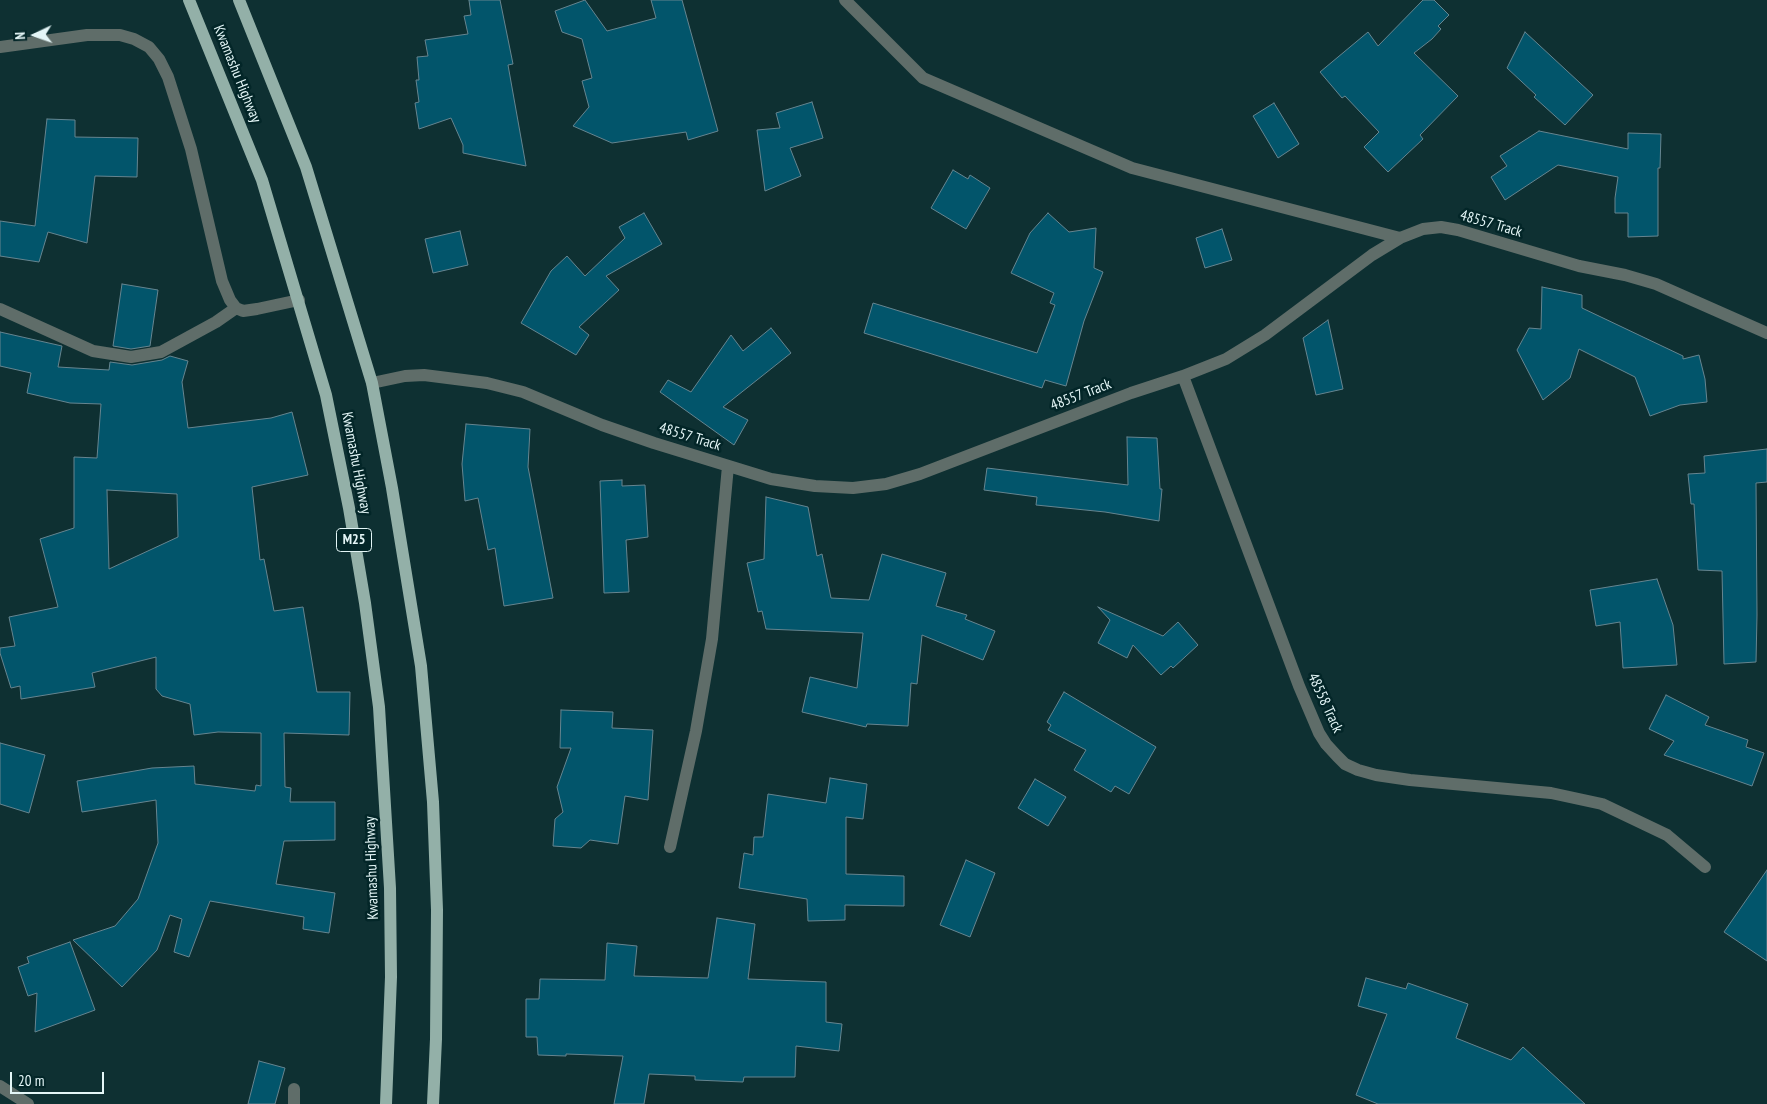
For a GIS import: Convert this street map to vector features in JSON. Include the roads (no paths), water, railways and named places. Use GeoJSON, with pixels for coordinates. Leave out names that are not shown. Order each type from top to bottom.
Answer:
{"type":"FeatureCollection","features":[{"type":"Feature","properties":{"kind":"main road","name":"Kwamashu Highway"},"geometry":{"type":"LineString","coordinates":[[189,0],[262,180],[326,395],[349,508],[365,603],[379,707],[390,888],[391,977],[386,1104]]}},
{"type":"Feature","properties":{"kind":"main road","name":"Kwamashu Highway"},"geometry":{"type":"LineString","coordinates":[[239,0],[306,167],[372,383],[392,488],[421,666],[431,782],[437,910],[436,1039],[433,1104]]}},
{"type":"Feature","properties":{"kind":"street"},"geometry":{"type":"LineString","coordinates":[[844,0],[923,78],[1132,168],[1400,238]]}},
{"type":"Feature","properties":{"kind":"street"},"geometry":{"type":"LineString","coordinates":[[0,47],[87,35],[120,35],[134,38],[149,47],[159,58],[168,77],[190,149],[222,281],[230,300],[236,308],[243,311],[299,300]]}},
{"type":"Feature","properties":{"kind":"street","name":"48557 Track"},"geometry":{"type":"LineString","coordinates":[[372,383],[405,376],[424,376],[487,383],[523,392],[602,425],[654,443],[771,479],[816,486],[853,488],[886,484],[920,474],[1131,393],[1183,376],[1226,359],[1265,334],[1372,255],[1400,238],[1423,229],[1441,227],[1458,230],[1579,266],[1656,284],[1767,333]]}},
{"type":"Feature","properties":{"kind":"street"},"geometry":{"type":"LineString","coordinates":[[0,309],[93,351],[131,357],[161,352],[216,322],[236,308]]}},
{"type":"Feature","properties":{"kind":"street","name":"48558 Track"},"geometry":{"type":"LineString","coordinates":[[1183,376],[1299,686],[1319,733],[1337,756],[1351,767],[1376,775],[1551,793],[1602,804],[1667,835],[1705,866]]}},
{"type":"Feature","properties":{"kind":"street"},"geometry":{"type":"LineString","coordinates":[[670,847],[696,731],[712,640],[728,466]]}},
{"type":"Feature","properties":{"kind":"street"},"geometry":{"type":"LineString","coordinates":[[0,1086],[28,1104]]}},
{"type":"Feature","properties":{"kind":"street"},"geometry":{"type":"LineString","coordinates":[[294,1089],[294,1104]]}}]}
